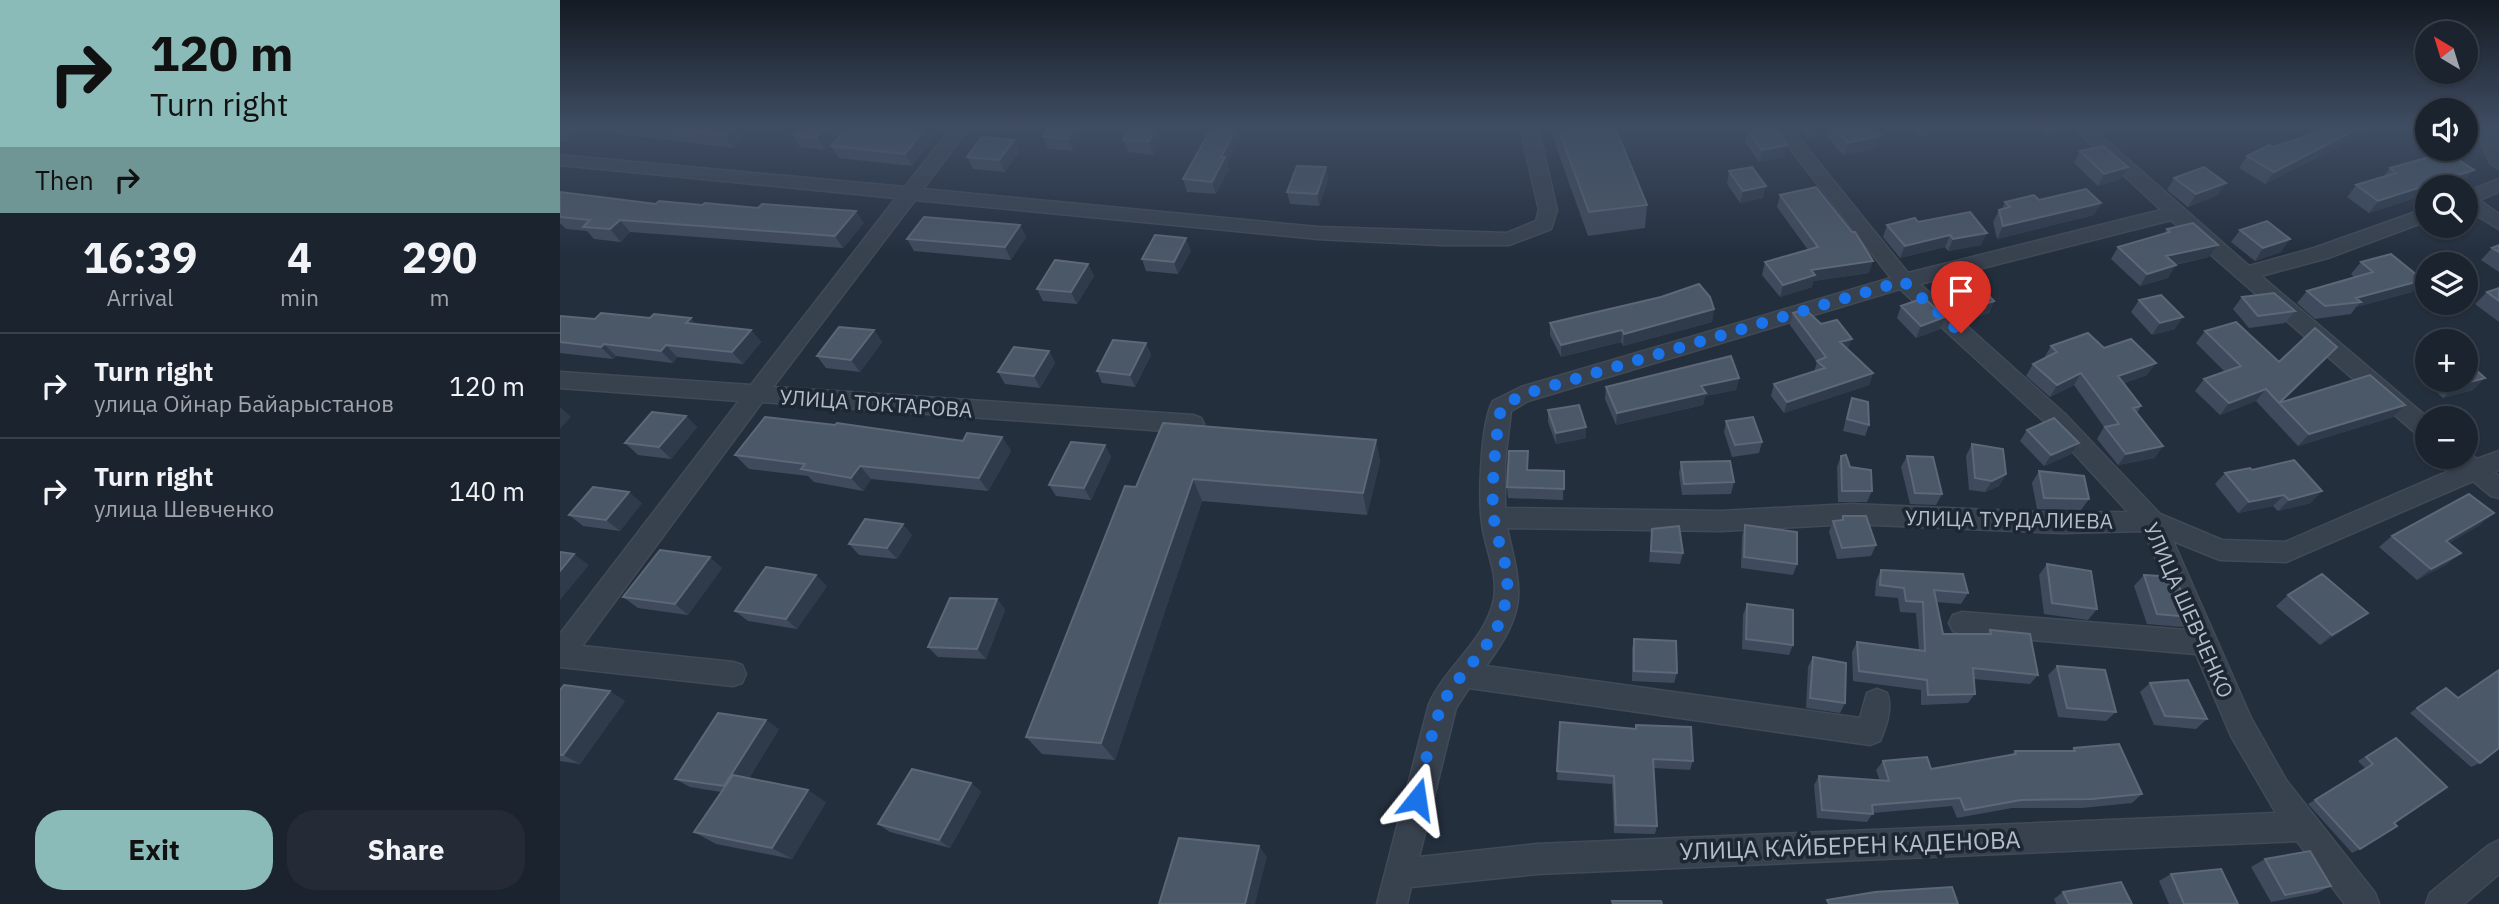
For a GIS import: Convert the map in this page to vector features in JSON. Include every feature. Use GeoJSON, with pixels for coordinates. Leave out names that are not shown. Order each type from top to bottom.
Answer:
{"type":"FeatureCollection","features":[{"type":"Feature","properties":{"kind":"street"},"geometry":{"type":"LineString","coordinates":[[657,169],[1318,233],[1441,239],[1509,239],[1520,237],[1544,225],[1548,210],[1539,169]]}},
{"type":"Feature","properties":{"kind":"street"},"geometry":{"type":"LineString","coordinates":[[560,655],[928,169]]}},
{"type":"Feature","properties":{"kind":"street","name":"УЛИЦА ШЕВЧЕНКО"},"geometry":{"type":"LineString","coordinates":[[1814,169],[1903,281],[2057,420],[2152,521],[2241,727],[2276,790],[2364,904]]}},
{"type":"Feature","properties":{"kind":"street"},"geometry":{"type":"LineString","coordinates":[[2127,169],[2415,420]]}},
{"type":"Feature","properties":{"kind":"street"},"geometry":{"type":"LineString","coordinates":[[2478,195],[2499,185]]}},
{"type":"Feature","properties":{"kind":"street"},"geometry":{"type":"LineString","coordinates":[[2478,208],[2499,223]]}},
{"type":"Feature","properties":{"kind":"street"},"geometry":{"type":"LineString","coordinates":[[1392,904],[1443,704],[1454,684],[1488,643],[1504,609],[1508,571],[1493,518],[1497,425],[1501,408],[1521,395],[1903,281],[2175,213]]}},
{"type":"Feature","properties":{"kind":"street"},"geometry":{"type":"LineString","coordinates":[[2246,274],[2321,253],[2415,218]]}},
{"type":"Feature","properties":{"kind":"street","name":"УЛИЦА ТОКТАРОВА"},"geometry":{"type":"LineString","coordinates":[[560,380],[1193,424]]}},
{"type":"Feature","properties":{"kind":"street","name":"УЛИЦА ТУРДАЛИЕВА"},"geometry":{"type":"LineString","coordinates":[[2478,463],[2499,460]]}},
{"type":"Feature","properties":{"kind":"street","name":"УЛИЦА ТУРДАЛИЕВА"},"geometry":{"type":"LineString","coordinates":[[1493,518],[1721,521],[1851,514],[2063,523],[2152,521],[2220,550],[2286,552],[2456,469]]}},
{"type":"Feature","properties":{"kind":"street"},"geometry":{"type":"LineString","coordinates":[[2473,469],[2499,489]]}},
{"type":"Feature","properties":{"kind":"street"},"geometry":{"type":"LineString","coordinates":[[1962,623],[2204,643]]}},
{"type":"Feature","properties":{"kind":"street"},"geometry":{"type":"LineString","coordinates":[[560,655],[733,674]]}},
{"type":"Feature","properties":{"kind":"street"},"geometry":{"type":"LineString","coordinates":[[1464,675],[1870,732],[1877,702]]}},
{"type":"Feature","properties":{"kind":"street","name":"УЛИЦА КАЙБЕРЕН КАДЕНОВА"},"geometry":{"type":"LineString","coordinates":[[1398,874],[1537,859],[2304,826]]}},
{"type":"Feature","properties":{"kind":"street"},"geometry":{"type":"LineString","coordinates":[[2441,904],[2499,855]]}},
{"type":"Feature","properties":{"kind":"building"},"geometry":{"type":"Polygon","coordinates":[[[1188,169],[1219,169],[1212,182],[1183,179],[1188,169]]]}},
{"type":"Feature","properties":{"kind":"building"},"geometry":{"type":"Polygon","coordinates":[[[1296,169],[1325,169],[1317,194],[1287,192],[1296,169]]]}},
{"type":"Feature","properties":{"kind":"building"},"geometry":{"type":"Polygon","coordinates":[[[1573,169],[1632,169],[1647,205],[1589,212],[1573,169]]]}},
{"type":"Feature","properties":{"kind":"building"},"geometry":{"type":"Polygon","coordinates":[[[1754,169],[1766,186],[1743,191],[1729,171],[1754,169]]]}},
{"type":"Feature","properties":{"kind":"building"},"geometry":{"type":"Polygon","coordinates":[[[2099,169],[2121,169],[2104,174],[2099,169]]]}},
{"type":"Feature","properties":{"kind":"building"},"geometry":{"type":"Polygon","coordinates":[[[2198,169],[2207,169],[2226,183],[2196,194],[2174,178],[2198,169]]]}},
{"type":"Feature","properties":{"kind":"building"},"geometry":{"type":"Polygon","coordinates":[[[2391,169],[2474,170],[2459,175],[2415,175],[2415,189],[2378,201],[2356,185],[2396,173],[2391,169]]]}},
{"type":"Feature","properties":{"kind":"building"},"geometry":{"type":"Polygon","coordinates":[[[1816,187],[1852,232],[1855,232],[1873,261],[1811,270],[1815,275],[1783,285],[1765,262],[1818,247],[1780,195],[1816,187]]]}},
{"type":"Feature","properties":{"kind":"building"},"geometry":{"type":"Polygon","coordinates":[[[2086,189],[2101,203],[2003,226],[1999,210],[2010,207],[2005,202],[2034,195],[2039,200],[2086,189]]]}},
{"type":"Feature","properties":{"kind":"building"},"geometry":{"type":"Polygon","coordinates":[[[560,192],[656,204],[659,201],[758,208],[762,204],[856,211],[835,236],[620,220],[610,229],[583,227],[590,220],[560,217],[560,192]]]}},
{"type":"Feature","properties":{"kind":"building"},"geometry":{"type":"Polygon","coordinates":[[[1970,212],[1987,233],[1953,239],[1950,235],[1905,246],[1887,225],[1915,218],[1918,222],[1970,212]]]}},
{"type":"Feature","properties":{"kind":"building"},"geometry":{"type":"Polygon","coordinates":[[[924,217],[1020,225],[1005,247],[907,239],[924,217]]]}},
{"type":"Feature","properties":{"kind":"building"},"geometry":{"type":"Polygon","coordinates":[[[2267,221],[2290,239],[2263,248],[2240,230],[2267,221]]]}},
{"type":"Feature","properties":{"kind":"building"},"geometry":{"type":"Polygon","coordinates":[[[2193,223],[2218,245],[2166,256],[2176,265],[2147,274],[2118,247],[2170,232],[2167,229],[2193,223]]]}},
{"type":"Feature","properties":{"kind":"building"},"geometry":{"type":"Polygon","coordinates":[[[1155,235],[1186,238],[1174,262],[1142,259],[1155,235]]]}},
{"type":"Feature","properties":{"kind":"building"},"geometry":{"type":"Polygon","coordinates":[[[2391,254],[2415,274],[2415,282],[2356,298],[2361,302],[2325,306],[2307,291],[2373,272],[2361,262],[2391,254]]]}},
{"type":"Feature","properties":{"kind":"building"},"geometry":{"type":"Polygon","coordinates":[[[1055,260],[1088,264],[1071,292],[1037,289],[1055,260]]]}},
{"type":"Feature","properties":{"kind":"building"},"geometry":{"type":"Polygon","coordinates":[[[1974,280],[1994,301],[1970,309],[1947,288],[1974,280]]]}},
{"type":"Feature","properties":{"kind":"building"},"geometry":{"type":"Polygon","coordinates":[[[1699,284],[1710,297],[1714,309],[1624,334],[1622,330],[1561,345],[1550,323],[1661,297],[1699,284]]]}},
{"type":"Feature","properties":{"kind":"building"},"geometry":{"type":"Polygon","coordinates":[[[2499,288],[2499,301],[2487,292],[2499,288]]]}},
{"type":"Feature","properties":{"kind":"building"},"geometry":{"type":"Polygon","coordinates":[[[2274,293],[2295,311],[2258,316],[2242,297],[2274,293]]]}},
{"type":"Feature","properties":{"kind":"building"},"geometry":{"type":"Polygon","coordinates":[[[2161,295],[2183,317],[2160,323],[2139,300],[2161,295]]]}},
{"type":"Feature","properties":{"kind":"building"},"geometry":{"type":"Polygon","coordinates":[[[1924,298],[1945,317],[1921,326],[1901,306],[1924,298]]]}},
{"type":"Feature","properties":{"kind":"building"},"geometry":{"type":"Polygon","coordinates":[[[1805,309],[1821,324],[1837,320],[1852,339],[1840,342],[1873,373],[1787,402],[1774,384],[1825,368],[1817,361],[1826,357],[1793,313],[1805,309]]]}},
{"type":"Feature","properties":{"kind":"building"},"geometry":{"type":"Polygon","coordinates":[[[601,313],[650,318],[654,314],[691,318],[686,323],[751,330],[732,352],[666,345],[661,351],[560,342],[560,316],[595,319],[601,313]]]}},
{"type":"Feature","properties":{"kind":"building"},"geometry":{"type":"Polygon","coordinates":[[[2236,322],[2279,362],[2315,328],[2337,347],[2279,403],[2266,389],[2229,403],[2204,379],[2241,366],[2205,331],[2236,322]]]}},
{"type":"Feature","properties":{"kind":"building"},"geometry":{"type":"Polygon","coordinates":[[[839,327],[874,330],[851,360],[817,356],[839,327]]]}},
{"type":"Feature","properties":{"kind":"building"},"geometry":{"type":"Polygon","coordinates":[[[2088,333],[2104,348],[2131,339],[2156,363],[2118,376],[2141,406],[2133,408],[2163,446],[2126,454],[2105,427],[2119,424],[2081,373],[2057,385],[2033,364],[2057,352],[2051,346],[2088,333]]]}},
{"type":"Feature","properties":{"kind":"building"},"geometry":{"type":"Polygon","coordinates":[[[1113,340],[1146,343],[1130,375],[1097,371],[1113,340]]]}},
{"type":"Feature","properties":{"kind":"building"},"geometry":{"type":"Polygon","coordinates":[[[1014,347],[1049,351],[1034,376],[998,372],[1014,347]]]}},
{"type":"Feature","properties":{"kind":"building"},"geometry":{"type":"Polygon","coordinates":[[[1731,356],[1739,378],[1701,386],[1706,393],[1617,413],[1606,387],[1731,356]]]}},
{"type":"Feature","properties":{"kind":"building"},"geometry":{"type":"Polygon","coordinates":[[[2370,375],[2405,405],[2309,434],[2279,403],[2370,375]]]}},
{"type":"Feature","properties":{"kind":"building"},"geometry":{"type":"Polygon","coordinates":[[[1852,398],[1868,402],[1869,425],[1847,419],[1852,398]]]}},
{"type":"Feature","properties":{"kind":"building"},"geometry":{"type":"Polygon","coordinates":[[[1579,405],[1586,427],[1556,433],[1548,410],[1579,405]]]}},
{"type":"Feature","properties":{"kind":"building"},"geometry":{"type":"Polygon","coordinates":[[[652,412],[686,416],[659,447],[625,443],[652,412]]]}},
{"type":"Feature","properties":{"kind":"building"},"geometry":{"type":"Polygon","coordinates":[[[765,417],[835,425],[837,423],[963,441],[967,433],[1002,437],[979,478],[860,466],[851,478],[801,469],[805,464],[735,455],[765,417]]]}},
{"type":"Feature","properties":{"kind":"building"},"geometry":{"type":"Polygon","coordinates":[[[1753,417],[1762,442],[1735,445],[1726,421],[1753,417]]]}},
{"type":"Feature","properties":{"kind":"building"},"geometry":{"type":"Polygon","coordinates":[[[2054,418],[2079,443],[2051,455],[2027,430],[2054,418]]]}},
{"type":"Feature","properties":{"kind":"building"},"geometry":{"type":"Polygon","coordinates":[[[1163,423],[1376,440],[1363,493],[1193,479],[1101,743],[1026,737],[1125,486],[1136,487],[1163,423]]]}},
{"type":"Feature","properties":{"kind":"building"},"geometry":{"type":"Polygon","coordinates":[[[1071,442],[1105,445],[1084,488],[1049,485],[1071,442]]]}},
{"type":"Feature","properties":{"kind":"building"},"geometry":{"type":"Polygon","coordinates":[[[1972,444],[2003,449],[2006,474],[1992,481],[1975,478],[1972,444]]]}},
{"type":"Feature","properties":{"kind":"building"},"geometry":{"type":"Polygon","coordinates":[[[1509,451],[1528,451],[1527,470],[1564,471],[1564,489],[1507,487],[1509,451]]]}},
{"type":"Feature","properties":{"kind":"building"},"geometry":{"type":"Polygon","coordinates":[[[1846,455],[1850,467],[1871,470],[1872,491],[1842,491],[1841,456],[1846,455]]]}},
{"type":"Feature","properties":{"kind":"building"},"geometry":{"type":"Polygon","coordinates":[[[1907,456],[1933,457],[1942,494],[1915,493],[1907,456]]]}},
{"type":"Feature","properties":{"kind":"building"},"geometry":{"type":"Polygon","coordinates":[[[2294,460],[2322,491],[2289,500],[2284,495],[2249,502],[2225,473],[2250,468],[2252,470],[2294,460]]]}},
{"type":"Feature","properties":{"kind":"building"},"geometry":{"type":"Polygon","coordinates":[[[1730,461],[1734,482],[1684,484],[1681,462],[1730,461]]]}},
{"type":"Feature","properties":{"kind":"building"},"geometry":{"type":"Polygon","coordinates":[[[2039,471],[2084,476],[2089,499],[2044,498],[2039,471]]]}},
{"type":"Feature","properties":{"kind":"building"},"geometry":{"type":"Polygon","coordinates":[[[593,487],[629,492],[606,520],[569,515],[593,487]]]}},
{"type":"Feature","properties":{"kind":"building"},"geometry":{"type":"Polygon","coordinates":[[[2469,494],[2494,513],[2446,541],[2461,553],[2431,569],[2392,536],[2469,494]]]}},
{"type":"Feature","properties":{"kind":"building"},"geometry":{"type":"Polygon","coordinates":[[[1843,516],[1866,516],[1876,545],[1842,548],[1833,521],[1843,520],[1843,516]]]}},
{"type":"Feature","properties":{"kind":"building"},"geometry":{"type":"Polygon","coordinates":[[[865,519],[903,524],[887,548],[849,544],[865,519]]]}},
{"type":"Feature","properties":{"kind":"building"},"geometry":{"type":"Polygon","coordinates":[[[1745,525],[1797,532],[1797,564],[1744,557],[1745,525]]]}},
{"type":"Feature","properties":{"kind":"building"},"geometry":{"type":"Polygon","coordinates":[[[1679,526],[1683,553],[1651,551],[1652,529],[1679,526]]]}},
{"type":"Feature","properties":{"kind":"building"},"geometry":{"type":"Polygon","coordinates":[[[660,550],[710,557],[675,604],[623,597],[660,550]]]}},
{"type":"Feature","properties":{"kind":"building"},"geometry":{"type":"Polygon","coordinates":[[[560,552],[574,554],[560,571],[560,552]]]}},
{"type":"Feature","properties":{"kind":"building"},"geometry":{"type":"Polygon","coordinates":[[[2047,564],[2091,571],[2097,609],[2052,603],[2047,564]]]}},
{"type":"Feature","properties":{"kind":"building"},"geometry":{"type":"Polygon","coordinates":[[[766,567],[816,575],[786,619],[735,611],[766,567]]]}},
{"type":"Feature","properties":{"kind":"building"},"geometry":{"type":"Polygon","coordinates":[[[1881,570],[1963,574],[1968,593],[1934,590],[1943,634],[1991,634],[1990,630],[2030,634],[2038,675],[1973,668],[1975,694],[1928,695],[1927,680],[1859,671],[1857,642],[1925,651],[1923,602],[1906,601],[1904,588],[1880,585],[1881,570]]]}},
{"type":"Feature","properties":{"kind":"building"},"geometry":{"type":"Polygon","coordinates":[[[2322,574],[2368,613],[2332,635],[2288,595],[2322,574]]]}},
{"type":"Feature","properties":{"kind":"building"},"geometry":{"type":"Polygon","coordinates":[[[2144,575],[2175,577],[2192,617],[2157,614],[2144,575]]]}},
{"type":"Feature","properties":{"kind":"building"},"geometry":{"type":"Polygon","coordinates":[[[950,598],[997,599],[977,649],[928,647],[950,598]]]}},
{"type":"Feature","properties":{"kind":"building"},"geometry":{"type":"Polygon","coordinates":[[[1747,604],[1793,610],[1793,645],[1746,639],[1747,604]]]}},
{"type":"Feature","properties":{"kind":"building"},"geometry":{"type":"Polygon","coordinates":[[[1634,639],[1676,641],[1677,673],[1634,671],[1634,639]]]}},
{"type":"Feature","properties":{"kind":"building"},"geometry":{"type":"Polygon","coordinates":[[[1813,657],[1846,663],[1845,703],[1810,698],[1813,657]]]}},
{"type":"Feature","properties":{"kind":"building"},"geometry":{"type":"Polygon","coordinates":[[[2057,666],[2105,670],[2116,712],[2067,708],[2057,666]]]}},
{"type":"Feature","properties":{"kind":"building"},"geometry":{"type":"Polygon","coordinates":[[[2499,670],[2499,748],[2480,763],[2417,708],[2446,688],[2458,698],[2499,670]]]}},
{"type":"Feature","properties":{"kind":"building"},"geometry":{"type":"Polygon","coordinates":[[[2188,680],[2207,719],[2165,716],[2150,683],[2188,680]]]}},
{"type":"Feature","properties":{"kind":"building"},"geometry":{"type":"Polygon","coordinates":[[[564,685],[610,691],[563,755],[560,755],[560,690],[564,685]]]}},
{"type":"Feature","properties":{"kind":"building"},"geometry":{"type":"Polygon","coordinates":[[[718,713],[766,720],[724,786],[675,779],[718,713]]]}},
{"type":"Feature","properties":{"kind":"building"},"geometry":{"type":"Polygon","coordinates":[[[1560,722],[1636,729],[1636,725],[1691,727],[1693,761],[1653,759],[1657,826],[1616,825],[1614,776],[1557,771],[1560,722]]]}},
{"type":"Feature","properties":{"kind":"building"},"geometry":{"type":"Polygon","coordinates":[[[2396,738],[2447,787],[2394,823],[2397,826],[2360,849],[2315,800],[2373,764],[2366,757],[2396,738]]]}},
{"type":"Feature","properties":{"kind":"building"},"geometry":{"type":"Polygon","coordinates":[[[2119,744],[2142,794],[2092,799],[2021,800],[1965,810],[1960,798],[1872,805],[1873,814],[1822,810],[1819,776],[1889,781],[1883,761],[1927,757],[1931,769],[2016,754],[2015,751],[2075,751],[2074,748],[2119,744]]]}},
{"type":"Feature","properties":{"kind":"building"},"geometry":{"type":"Polygon","coordinates":[[[912,769],[971,783],[939,840],[878,824],[912,769]]]}},
{"type":"Feature","properties":{"kind":"building"},"geometry":{"type":"Polygon","coordinates":[[[733,775],[808,790],[772,848],[694,832],[733,775]]]}},
{"type":"Feature","properties":{"kind":"building"},"geometry":{"type":"Polygon","coordinates":[[[1179,838],[1259,846],[1245,904],[1159,904],[1179,838]]]}},
{"type":"Feature","properties":{"kind":"building"},"geometry":{"type":"Polygon","coordinates":[[[2310,851],[2331,886],[2285,895],[2265,859],[2310,851]]]}},
{"type":"Feature","properties":{"kind":"building"},"geometry":{"type":"Polygon","coordinates":[[[2221,869],[2238,904],[2184,904],[2171,874],[2221,869]]]}},
{"type":"Feature","properties":{"kind":"building"},"geometry":{"type":"Polygon","coordinates":[[[2121,882],[2132,904],[2069,904],[2063,892],[2121,882]]]}},
{"type":"Feature","properties":{"kind":"building"},"geometry":{"type":"Polygon","coordinates":[[[1952,887],[1958,904],[1829,904],[1827,900],[1875,892],[1952,887]]]}},
{"type":"Feature","properties":{"kind":"building"},"geometry":{"type":"Polygon","coordinates":[[[1612,901],[1661,901],[1662,904],[1613,904],[1612,901]]]}},
{"type":"Feature","properties":{"kind":"route"},"geometry":{"type":"LineString","coordinates":[[1417,799],[1443,704],[1454,684],[1469,670],[1488,643],[1504,609],[1508,571],[1493,518],[1497,425],[1501,408],[1521,395],[1903,281],[1961,333]]}}]}
